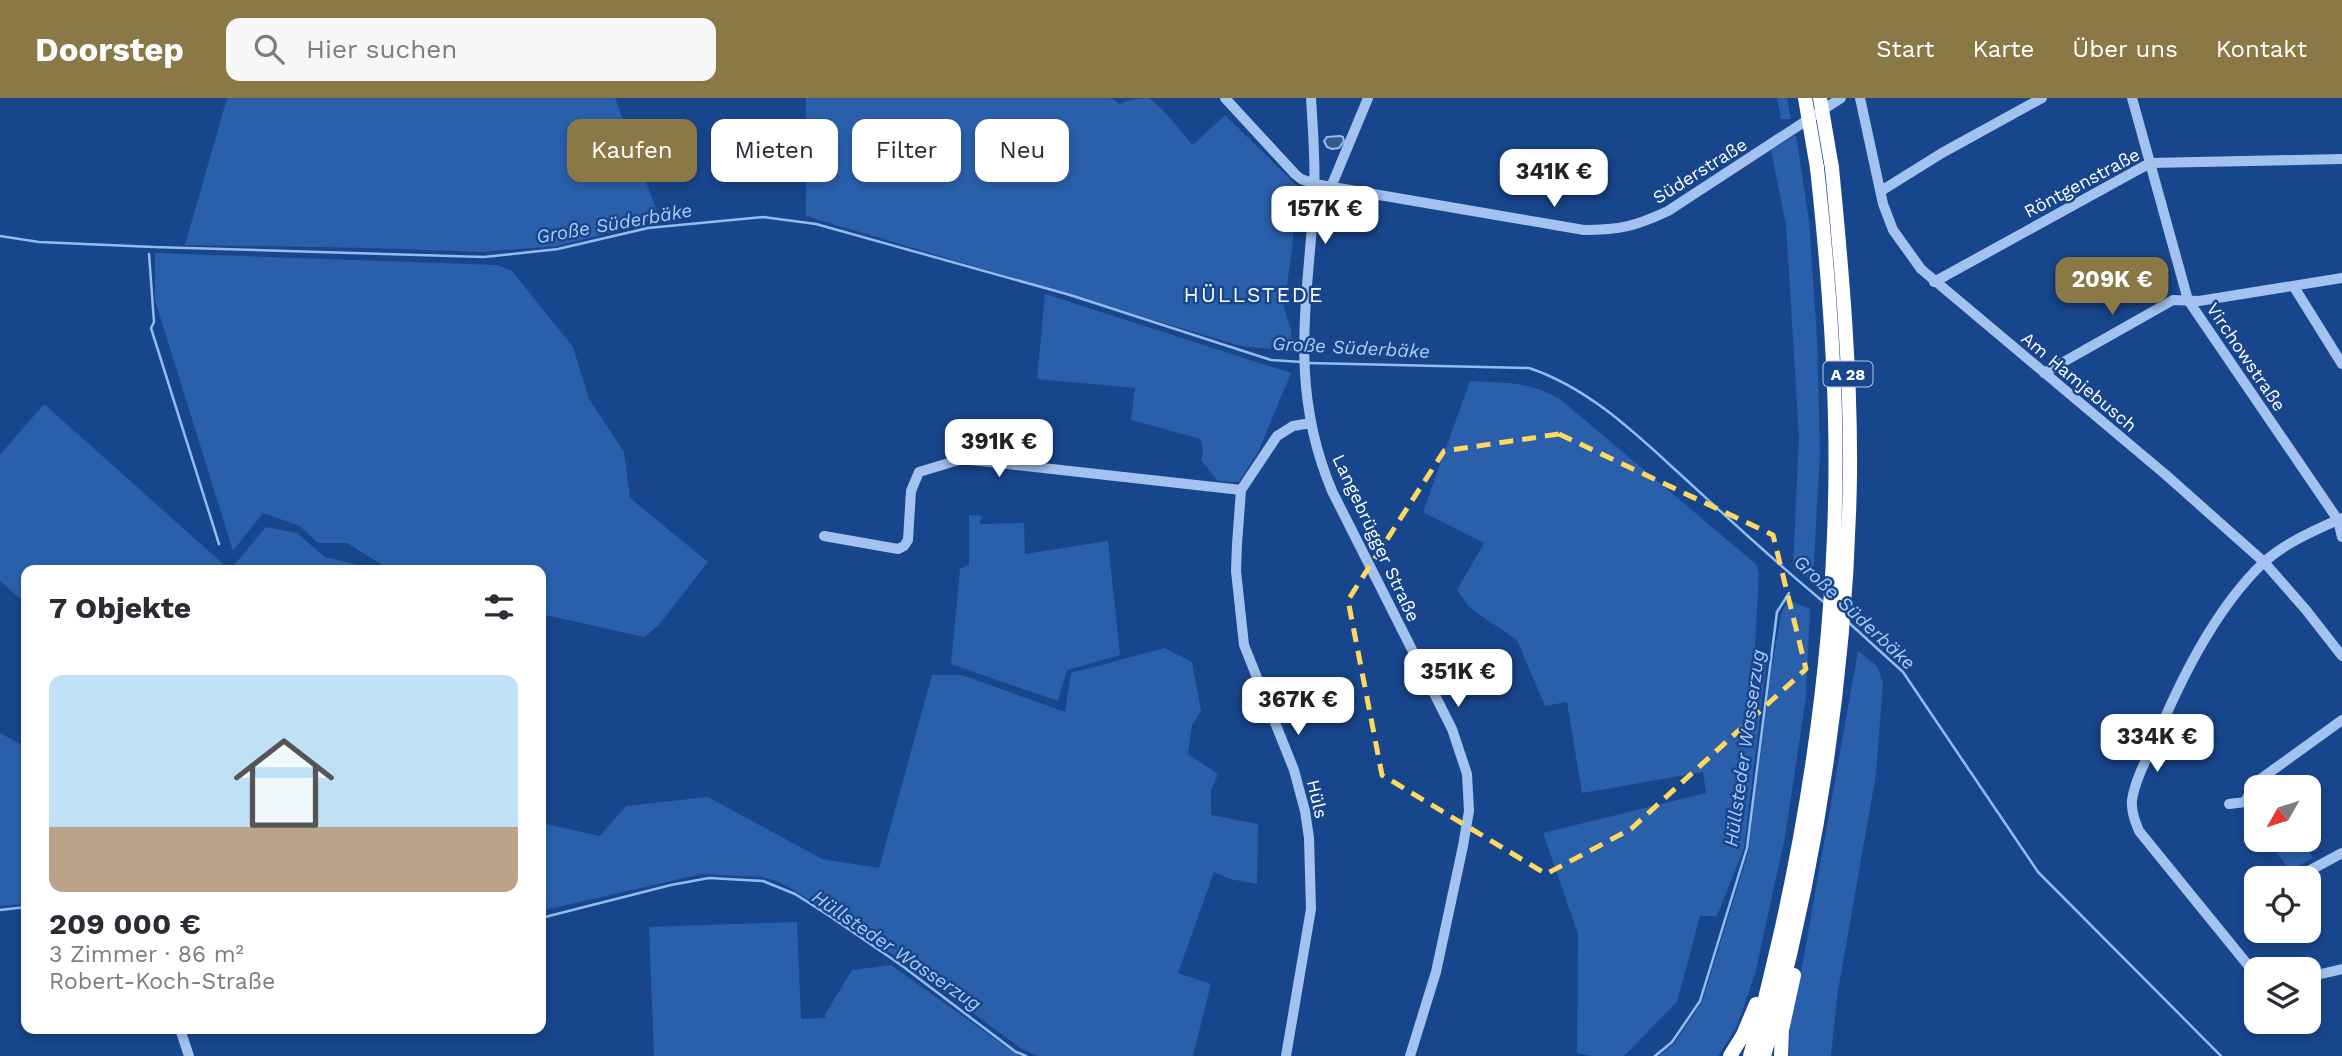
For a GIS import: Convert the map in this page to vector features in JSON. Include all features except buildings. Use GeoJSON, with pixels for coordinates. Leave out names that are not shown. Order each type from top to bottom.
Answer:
{"type":"FeatureCollection","features":[{"type":"Feature","properties":{"kind":"highway","name":"A 28"},"geometry":{"type":"LineString","coordinates":[[1749,1056],[1795,870],[1846,581],[1850,474],[1848,365],[1842,267],[1824,168],[1805,98]]}},
{"type":"Feature","properties":{"kind":"highway","name":"A 28"},"geometry":{"type":"LineString","coordinates":[[1764,1056],[1791,957],[1818,821],[1831,736],[1834,380],[1820,98]]}},
{"type":"Feature","properties":{"kind":"highway"},"geometry":{"type":"LineString","coordinates":[[1781,1056],[1782,1030],[1794,979],[1791,957]]}},
{"type":"Feature","properties":{"kind":"highway"},"geometry":{"type":"LineString","coordinates":[[1730,1056],[1743,1035],[1760,993],[1771,975]]}},
{"type":"Feature","properties":{"kind":"street"},"geometry":{"type":"LineString","coordinates":[[1225,98],[1295,174],[1315,184]]}},
{"type":"Feature","properties":{"kind":"street","name":"Langebrügger Straße"},"geometry":{"type":"LineString","coordinates":[[1311,98],[1315,184],[1303,351],[1311,423],[1321,463],[1332,491],[1452,729],[1467,774],[1469,811],[1458,872],[1436,972],[1410,1056]]}},
{"type":"Feature","properties":{"kind":"street"},"geometry":{"type":"LineString","coordinates":[[1331,187],[1368,98]]}},
{"type":"Feature","properties":{"kind":"street","name":"Süderstraße"},"geometry":{"type":"LineString","coordinates":[[1315,184],[1584,230],[1613,230],[1639,225],[1668,211],[1840,98]]}},
{"type":"Feature","properties":{"kind":"street","name":"Am Hamjebusch"},"geometry":{"type":"LineString","coordinates":[[1860,98],[1883,204],[1893,230],[1912,258],[1934,282],[2166,475],[2264,562],[2340,650]]}},
{"type":"Feature","properties":{"kind":"street"},"geometry":{"type":"LineString","coordinates":[[1881,191],[1942,153],[2042,98]]}},
{"type":"Feature","properties":{"kind":"street","name":"Virchowstraße"},"geometry":{"type":"LineString","coordinates":[[2132,98],[2189,300],[2340,519],[2342,537]]}},
{"type":"Feature","properties":{"kind":"street","name":"Röntgenstraße"},"geometry":{"type":"LineString","coordinates":[[1934,282],[2150,163],[2342,159]]}},
{"type":"Feature","properties":{"kind":"street"},"geometry":{"type":"LineString","coordinates":[[2044,373],[2173,299],[2199,301],[2342,278]]}},
{"type":"Feature","properties":{"kind":"street"},"geometry":{"type":"LineString","coordinates":[[2294,287],[2342,364]]}},
{"type":"Feature","properties":{"kind":"street"},"geometry":{"type":"LineString","coordinates":[[824,536],[898,549],[904,547],[908,540],[911,491],[919,472],[961,459],[1241,490],[1277,436],[1293,426],[1311,423]]}},
{"type":"Feature","properties":{"kind":"street","name":"Hüls"},"geometry":{"type":"LineString","coordinates":[[1241,490],[1236,570],[1242,634],[1253,671],[1294,770],[1309,838],[1311,909],[1286,1056]]}},
{"type":"Feature","properties":{"kind":"street"},"geometry":{"type":"LineString","coordinates":[[2244,960],[2139,831],[2134,820],[2132,801],[2138,779],[2172,699],[2213,627],[2238,590],[2264,562],[2287,545],[2340,519]]}},
{"type":"Feature","properties":{"kind":"street"},"geometry":{"type":"LineString","coordinates":[[2229,804],[2245,802],[2255,783],[2342,720]]}},
{"type":"Feature","properties":{"kind":"street"},"geometry":{"type":"LineString","coordinates":[[2318,866],[2342,853]]}},
{"type":"Feature","properties":{"kind":"street"},"geometry":{"type":"LineString","coordinates":[[2321,974],[2342,969]]}},
{"type":"Feature","properties":{"kind":"street"},"geometry":{"type":"LineString","coordinates":[[182,1034],[189,1056]]}},
{"type":"Feature","properties":{"kind":"highlighted area"},"geometry":{"type":"Polygon","coordinates":[[[1559,434],[1773,535],[1806,669],[1631,829],[1546,874],[1382,775],[1348,600],[1444,451],[1559,434]]]}},
{"type":"Feature","properties":{"kind":"shaded area"},"geometry":{"type":"Polygon","coordinates":[[[227,98],[615,98],[623,119],[567,119],[567,182],[646,182],[658,214],[644,224],[557,246],[479,252],[185,245],[227,98]]]}},
{"type":"Feature","properties":{"kind":"shaded area"},"geometry":{"type":"Polygon","coordinates":[[[806,98],[1111,98],[1120,104],[1147,98],[1165,112],[1193,145],[1225,115],[1297,186],[1284,307],[1291,330],[1292,351],[1241,346],[806,216],[806,182],[838,182],[838,119],[806,119],[806,98]]]}},
{"type":"Feature","properties":{"kind":"shaded area"},"geometry":{"type":"Polygon","coordinates":[[[1777,98],[1787,98],[1791,119],[1781,119],[1777,98]]]}},
{"type":"Feature","properties":{"kind":"shaded area"},"geometry":{"type":"Polygon","coordinates":[[[1796,135],[1809,221],[1817,338],[1820,451],[1813,581],[1793,568],[1799,437],[1786,225],[1771,150],[1796,135]]]}},
{"type":"Feature","properties":{"kind":"shaded area"},"geometry":{"type":"Polygon","coordinates":[[[1340,136],[1344,141],[1339,148],[1327,147],[1324,141],[1327,137],[1340,136]]]}},
{"type":"Feature","properties":{"kind":"shaded area"},"geometry":{"type":"Polygon","coordinates":[[[155,253],[497,265],[512,271],[573,347],[589,399],[624,452],[630,498],[708,562],[658,626],[644,637],[546,615],[546,565],[382,565],[347,543],[318,543],[300,526],[263,513],[233,551],[155,300],[155,253]]]}},
{"type":"Feature","properties":{"kind":"shaded area"},"geometry":{"type":"Polygon","coordinates":[[[1045,294],[1291,373],[1259,450],[1239,482],[1218,481],[1201,460],[1201,439],[1131,420],[1135,388],[1037,379],[1045,294]]]}},
{"type":"Feature","properties":{"kind":"shaded area"},"geometry":{"type":"Polygon","coordinates":[[[1470,381],[1528,386],[1561,400],[1756,564],[1759,572],[1755,646],[1767,659],[1744,848],[1717,916],[1700,916],[1677,1002],[1624,1056],[1577,1053],[1578,934],[1543,833],[1706,793],[1703,772],[1582,793],[1567,702],[1545,706],[1517,640],[1470,608],[1457,590],[1484,543],[1423,512],[1470,381]]]}},
{"type":"Feature","properties":{"kind":"shaded area"},"geometry":{"type":"Polygon","coordinates":[[[44,404],[224,565],[21,565],[21,600],[0,581],[0,455],[44,404]]]}},
{"type":"Feature","properties":{"kind":"shaded area"},"geometry":{"type":"Polygon","coordinates":[[[969,515],[982,516],[979,524],[1024,523],[1025,554],[1108,541],[1120,655],[1067,670],[1058,701],[951,664],[960,569],[969,565],[969,515]]]}},
{"type":"Feature","properties":{"kind":"shaded area"},"geometry":{"type":"Polygon","coordinates":[[[266,527],[297,533],[325,557],[357,565],[234,565],[266,527]]]}},
{"type":"Feature","properties":{"kind":"shaded area"},"geometry":{"type":"Polygon","coordinates":[[[1788,600],[1810,609],[1806,697],[1785,837],[1755,974],[1737,1026],[1718,1056],[1658,1056],[1674,1044],[1702,1002],[1748,853],[1771,672],[1781,615],[1788,600]]]}},
{"type":"Feature","properties":{"kind":"shaded area"},"geometry":{"type":"Polygon","coordinates":[[[1165,648],[1192,662],[1201,711],[1192,725],[1188,754],[1218,774],[1211,791],[1211,815],[1258,824],[1257,884],[1230,879],[1214,872],[1178,973],[1211,984],[1193,1056],[1037,1056],[1019,1047],[904,962],[792,889],[762,877],[701,874],[546,910],[546,824],[600,836],[626,806],[708,797],[822,859],[879,868],[932,675],[962,675],[1065,712],[1071,673],[1165,648]]]}},
{"type":"Feature","properties":{"kind":"shaded area"},"geometry":{"type":"Polygon","coordinates":[[[1858,651],[1877,666],[1883,683],[1876,774],[1837,997],[1831,1056],[1789,1056],[1790,1022],[1858,651]]]}},
{"type":"Feature","properties":{"kind":"shaded area"},"geometry":{"type":"Polygon","coordinates":[[[0,733],[21,744],[21,904],[0,906],[0,733]]]}},
{"type":"Feature","properties":{"kind":"shaded area"},"geometry":{"type":"Polygon","coordinates":[[[2276,852],[2308,852],[2313,858],[2298,866],[2287,866],[2276,852]]]}},
{"type":"Feature","properties":{"kind":"shaded area"},"geometry":{"type":"Polygon","coordinates":[[[797,922],[801,1019],[825,1018],[852,970],[891,965],[1019,1056],[654,1056],[649,927],[797,922]]]}},
{"type":"Feature","properties":{"kind":"waterway","name":"Große Süderbäke"},"geometry":{"type":"LineString","coordinates":[[0,236],[39,242],[153,247],[484,257],[558,249],[648,228],[763,217],[816,224],[1070,295],[1271,360],[1302,362]]}},
{"type":"Feature","properties":{"kind":"waterway"},"geometry":{"type":"LineString","coordinates":[[149,254],[154,322],[151,328],[219,544]]}},
{"type":"Feature","properties":{"kind":"waterway","name":"Große Süderbäke"},"geometry":{"type":"LineString","coordinates":[[1308,363],[1529,368],[1551,377],[1572,387],[1629,428],[1826,604]]}},
{"type":"Feature","properties":{"kind":"waterway","name":"Hüllsteder Wasserzug"},"geometry":{"type":"LineString","coordinates":[[1655,1056],[1672,1042],[1700,1001],[1747,848],[1777,612],[1789,593]]}},
{"type":"Feature","properties":{"kind":"waterway","name":"Große Süderbäke"},"geometry":{"type":"LineString","coordinates":[[1847,621],[1903,672],[2038,872],[2221,1056]]}},
{"type":"Feature","properties":{"kind":"waterway","name":"Hüllsteder Wasserzug"},"geometry":{"type":"LineString","coordinates":[[546,917],[709,878],[763,881],[795,894],[828,915],[901,965],[1016,1052],[1026,1056]]}},
{"type":"Feature","properties":{"kind":"waterway","name":"Hüllsteder Wasserzug"},"geometry":{"type":"LineString","coordinates":[[0,910],[21,908]]}},
{"type":"Feature","properties":{"kind":"district","name":"HÜLLSTEDE"},"geometry":{"type":"Point","coordinates":[1254,295]}}]}
